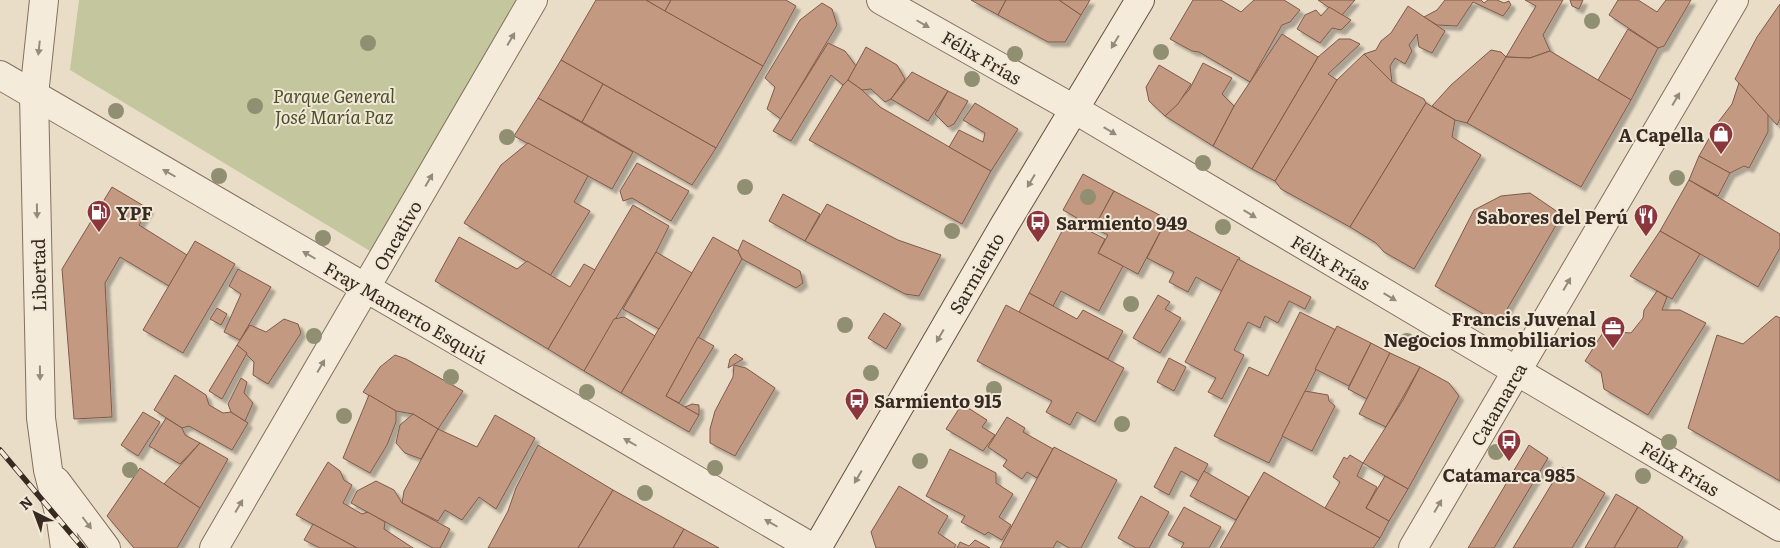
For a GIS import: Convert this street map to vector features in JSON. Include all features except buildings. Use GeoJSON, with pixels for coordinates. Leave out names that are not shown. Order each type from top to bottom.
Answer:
{"type":"FeatureCollection","features":[{"type":"Feature","properties":{"kind":"street","name":"Libertad"},"geometry":{"type":"LineString","coordinates":[[44,0],[34,95],[41,418],[48,470],[61,520],[65,548]]}},
{"type":"Feature","properties":{"kind":"street","name":"Oncativo"},"geometry":{"type":"LineString","coordinates":[[214,548],[533,0]]}},
{"type":"Feature","properties":{"kind":"street","name":"Félix Frías"},"geometry":{"type":"LineString","coordinates":[[881,0],[1074,109],[1780,528]]}},
{"type":"Feature","properties":{"kind":"street","name":"Sarmiento"},"geometry":{"type":"LineString","coordinates":[[817,548],[1005,224],[1140,0]]}},
{"type":"Feature","properties":{"kind":"street","name":"Catamarca"},"geometry":{"type":"LineString","coordinates":[[1413,548],[1734,0]]}},
{"type":"Feature","properties":{"kind":"street","name":"Fray Mamerto Esquiú"},"geometry":{"type":"LineString","coordinates":[[0,76],[813,548]]}},
{"type":"Feature","properties":{"kind":"street"},"geometry":{"type":"LineString","coordinates":[[48,470],[106,548]]}},
{"type":"Feature","properties":{"kind":"green space","name":"Parque General José María Paz"},"geometry":{"type":"Polygon","coordinates":[[[79,0],[519,0],[370,251],[70,70],[79,0]]]}},
{"type":"Feature","properties":{"kind":"railway"},"geometry":{"type":"LineString","coordinates":[[0,450],[83,548]]}},
{"type":"Feature","properties":{"kind":"place","name":"A Capella"},"geometry":{"type":"Point","coordinates":[1721,155]}},
{"type":"Feature","properties":{"kind":"place","name":"YPF"},"geometry":{"type":"Point","coordinates":[99,233]}},
{"type":"Feature","properties":{"kind":"place","name":"Sabores del Perú"},"geometry":{"type":"Point","coordinates":[1646,237]}},
{"type":"Feature","properties":{"kind":"place","name":"Sarmiento 949"},"geometry":{"type":"Point","coordinates":[1038,243]}},
{"type":"Feature","properties":{"kind":"place","name":"Francis Juvenal Negocios Inmobiliarios"},"geometry":{"type":"Point","coordinates":[1613,349]}},
{"type":"Feature","properties":{"kind":"place","name":"Sarmiento 915"},"geometry":{"type":"Point","coordinates":[857,421]}},
{"type":"Feature","properties":{"kind":"place","name":"Catamarca 985"},"geometry":{"type":"Point","coordinates":[1509,462]}}]}
